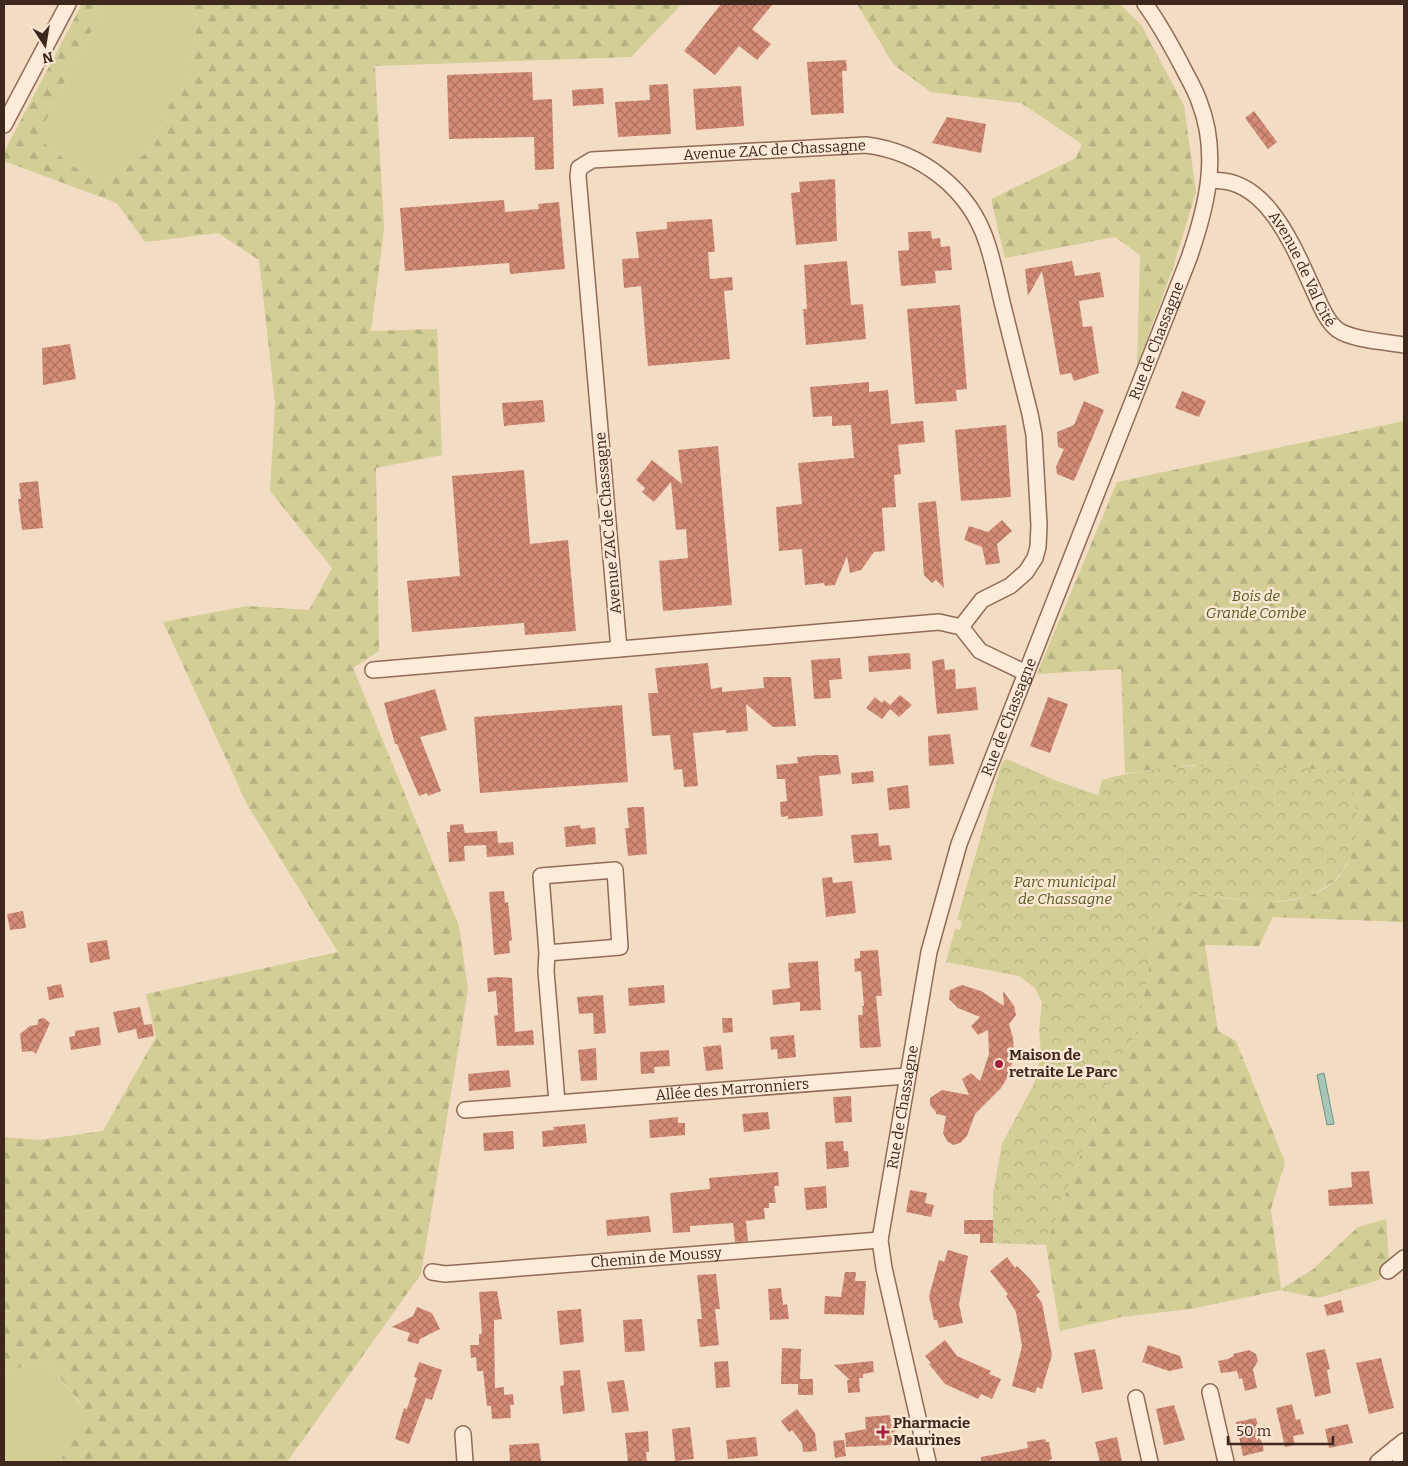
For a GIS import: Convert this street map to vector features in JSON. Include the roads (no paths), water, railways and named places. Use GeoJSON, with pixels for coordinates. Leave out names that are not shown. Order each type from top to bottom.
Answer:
{"type":"FeatureCollection","features":[{"type":"Feature","properties":{"kind":"street"},"geometry":{"type":"LineString","coordinates":[[4,125],[68,4]]}},
{"type":"Feature","properties":{"kind":"street","name":"Rue de Chassagne"},"geometry":{"type":"LineString","coordinates":[[928,1462],[884,1268],[880,1240],[906,1076],[929,952],[959,844],[1189,258],[1204,212],[1209,181],[1211,155],[1208,128],[1199,100],[1174,50],[1145,4]]}},
{"type":"Feature","properties":{"kind":"street","name":"Avenue ZAC de Chassagne"},"geometry":{"type":"LineString","coordinates":[[620,649],[578,176],[579,168],[592,160],[866,145],[903,153],[924,164],[957,191],[972,210],[987,243],[1030,414],[1034,434],[1039,524],[1038,547],[1035,558],[1026,572],[1010,586],[982,600],[961,627]]}},
{"type":"Feature","properties":{"kind":"street","name":"Avenue de Val Cité"},"geometry":{"type":"LineString","coordinates":[[1209,181],[1223,180],[1241,184],[1254,192],[1290,238],[1325,315],[1338,330],[1370,340],[1404,345]]}},
{"type":"Feature","properties":{"kind":"street"},"geometry":{"type":"LineString","coordinates":[[372,670],[939,622],[961,627],[980,651],[1026,672]]}},
{"type":"Feature","properties":{"kind":"street"},"geometry":{"type":"LineString","coordinates":[[547,954],[620,947],[615,870],[541,876],[547,954],[546,972],[557,1102]]}},
{"type":"Feature","properties":{"kind":"street","name":"Allée des Marronniers"},"geometry":{"type":"LineString","coordinates":[[465,1110],[906,1076]]}},
{"type":"Feature","properties":{"kind":"street","name":"Chemin de Moussy"},"geometry":{"type":"LineString","coordinates":[[432,1272],[454,1274],[880,1240]]}},
{"type":"Feature","properties":{"kind":"street"},"geometry":{"type":"LineString","coordinates":[[1388,1271],[1404,1258]]}},
{"type":"Feature","properties":{"kind":"street"},"geometry":{"type":"LineString","coordinates":[[1210,1392],[1226,1462]]}},
{"type":"Feature","properties":{"kind":"street"},"geometry":{"type":"LineString","coordinates":[[1136,1398],[1150,1462]]}},
{"type":"Feature","properties":{"kind":"street"},"geometry":{"type":"LineString","coordinates":[[463,1434],[465,1462]]}},
{"type":"Feature","properties":{"kind":"street"},"geometry":{"type":"LineString","coordinates":[[1378,1462],[1400,1444]]}},
{"type":"Feature","properties":{"kind":"street"},"geometry":{"type":"LineString","coordinates":[[1400,1444],[1402,1462]]}},
{"type":"Feature","properties":{"kind":"place","name":"Maison de retraite Le Parc"},"geometry":{"type":"Point","coordinates":[999,1064]}},
{"type":"Feature","properties":{"kind":"place","name":"Pharmacie Maurines"},"geometry":{"type":"Point","coordinates":[883,1432]}},
{"type":"Feature","properties":{"kind":"park label","name":"Bois de Grande Combe"},"geometry":{"type":"Point","coordinates":[1256,604]}},
{"type":"Feature","properties":{"kind":"park label","name":"Parc municipal de Chassagne"},"geometry":{"type":"Point","coordinates":[1065,890]}}]}
